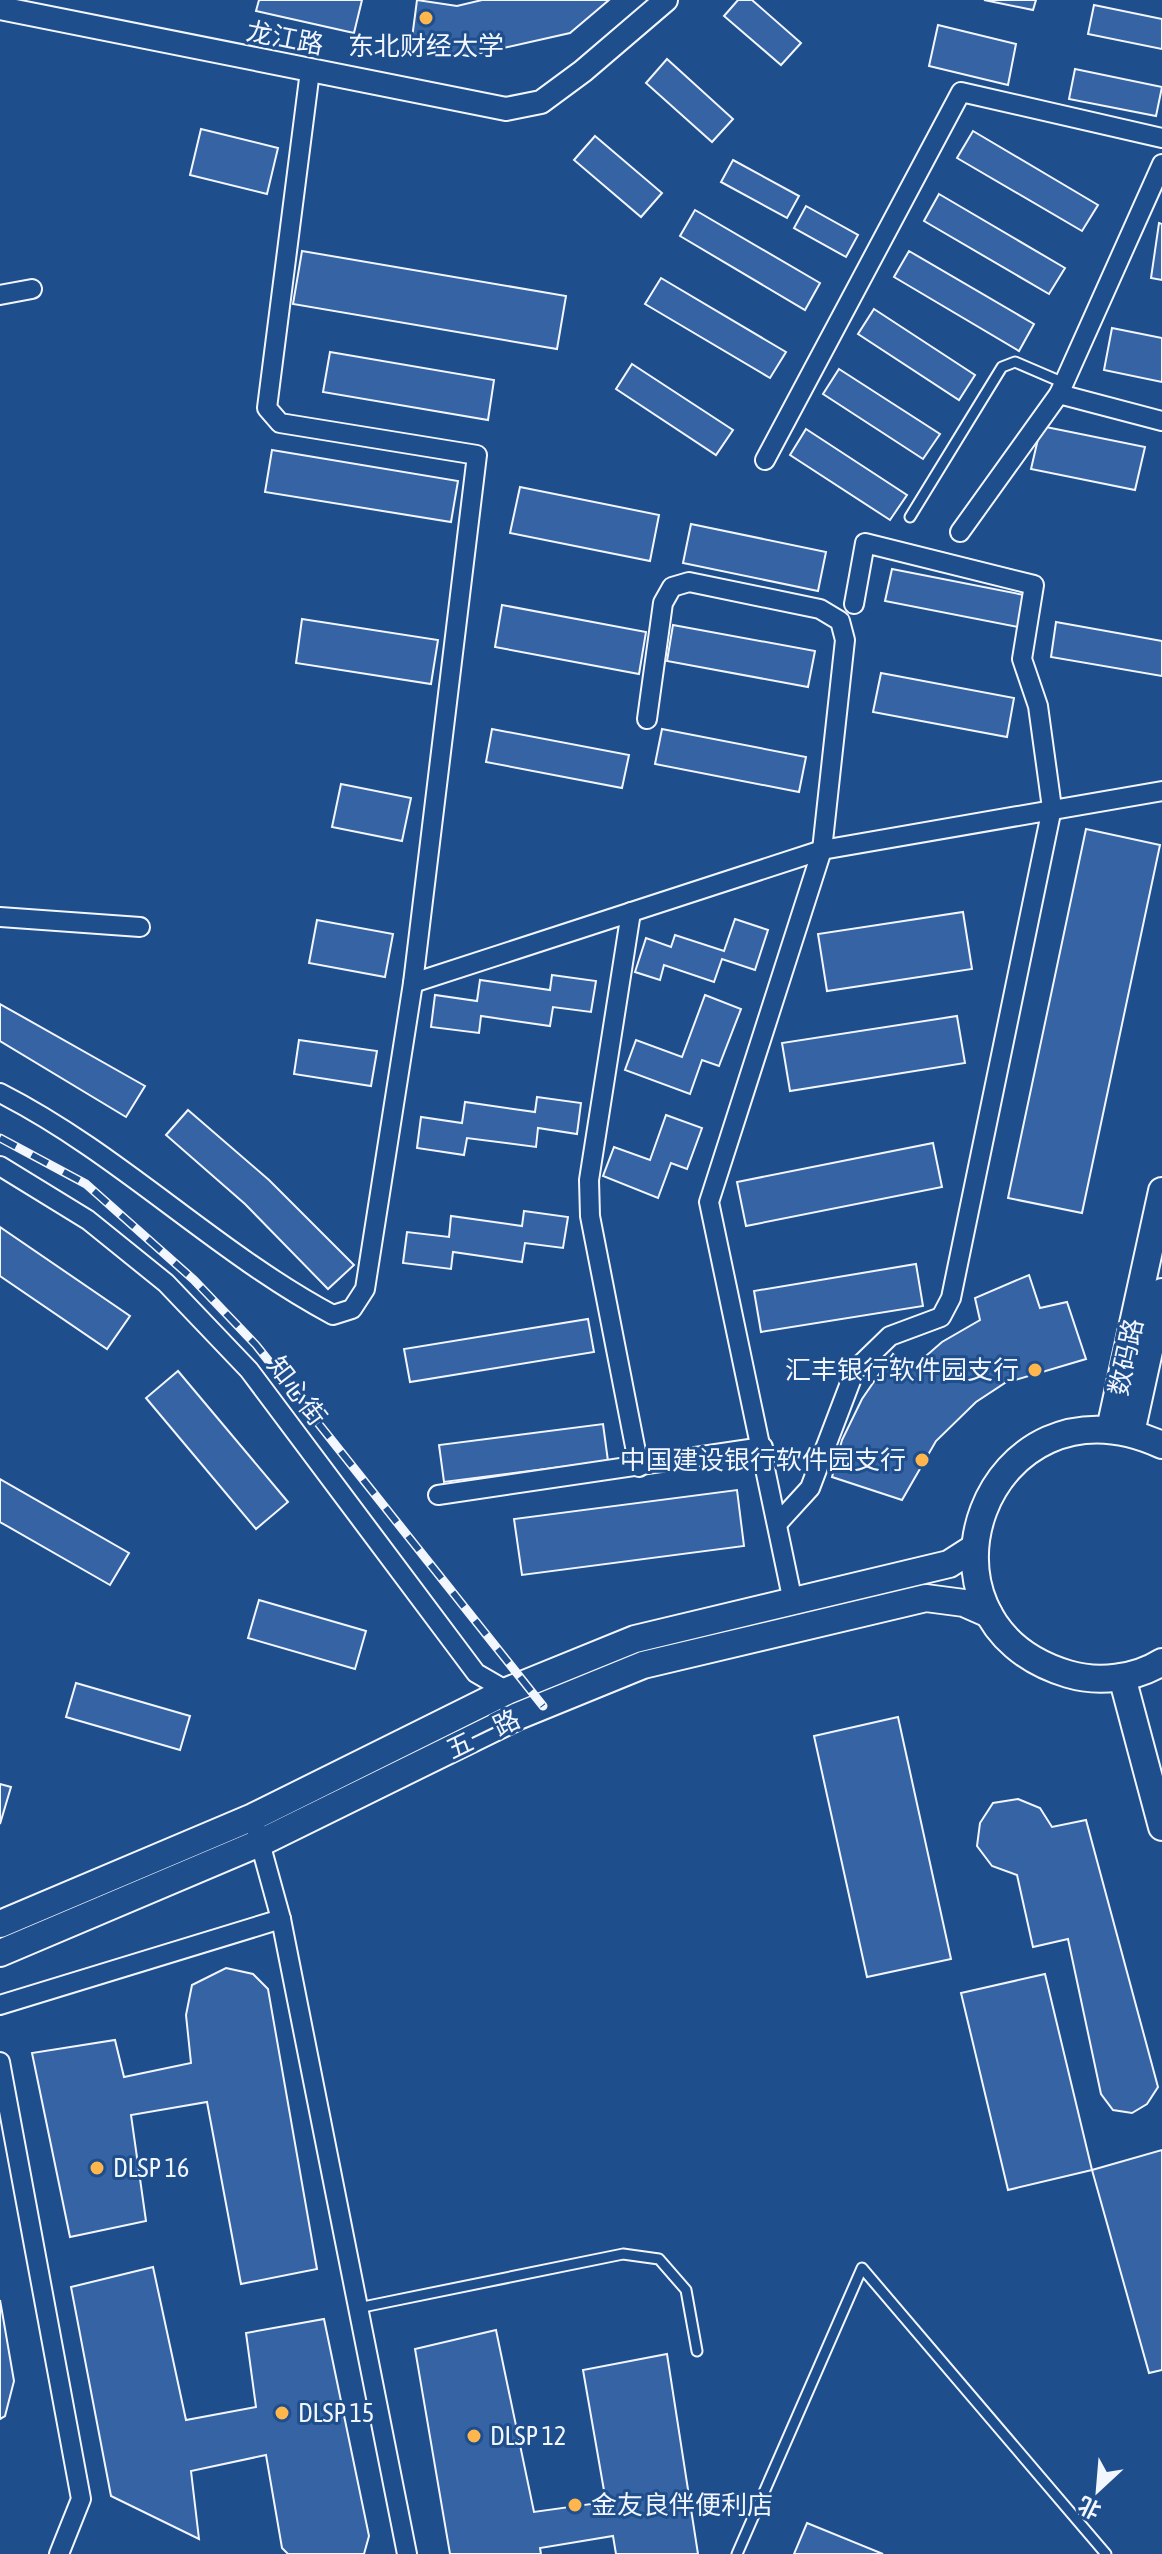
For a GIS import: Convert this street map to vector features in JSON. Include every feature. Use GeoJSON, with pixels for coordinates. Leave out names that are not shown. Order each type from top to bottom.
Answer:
{"type":"FeatureCollection","features":[{"type":"Feature","properties":{"kind":"main road","name":"数码路"},"geometry":{"type":"LineString","coordinates":[[1120,1431],[1162,1191]]}},
{"type":"Feature","properties":{"kind":"main road","name":"数码路"},"geometry":{"type":"LineString","coordinates":[[1120,1431],[1162,1292]]}},
{"type":"Feature","properties":{"kind":"main road"},"geometry":{"type":"LineString","coordinates":[[1162,1445],[1120,1431],[1083,1429],[1041,1442],[1007,1468],[983,1505],[974,1548],[977,1582],[989,1614],[1013,1645],[1046,1667],[1083,1678],[1122,1677],[1162,1662]]}},
{"type":"Feature","properties":{"kind":"main road","name":"五一路"},"geometry":{"type":"LineString","coordinates":[[0,1924],[253,1817],[507,1691],[635,1639],[949,1564],[974,1548]]}},
{"type":"Feature","properties":{"kind":"main road","name":"五一路"},"geometry":{"type":"LineString","coordinates":[[0,1953],[260,1843],[518,1716],[643,1665],[926,1598],[964,1603],[989,1614]]}},
{"type":"Feature","properties":{"kind":"main road"},"geometry":{"type":"LineString","coordinates":[[1122,1677],[1162,1827]]}},
{"type":"Feature","properties":{"kind":"street","name":"龙江路"},"geometry":{"type":"LineString","coordinates":[[0,8],[506,109],[541,102],[583,71],[666,0]]}},
{"type":"Feature","properties":{"kind":"street"},"geometry":{"type":"LineString","coordinates":[[0,1093],[141,1180],[267,1278],[333,1315],[352,1309],[365,1289],[413,983],[477,455],[280,423],[267,408],[310,71]]}},
{"type":"Feature","properties":{"kind":"street"},"geometry":{"type":"LineString","coordinates":[[765,460],[961,92],[1162,138]]}},
{"type":"Feature","properties":{"kind":"street"},"geometry":{"type":"LineString","coordinates":[[960,532],[1062,388],[1162,164]]}},
{"type":"Feature","properties":{"kind":"street"},"geometry":{"type":"LineString","coordinates":[[0,295],[32,289]]}},
{"type":"Feature","properties":{"kind":"street"},"geometry":{"type":"LineString","coordinates":[[1062,388],[1162,421]]}},
{"type":"Feature","properties":{"kind":"street"},"geometry":{"type":"LineString","coordinates":[[778,1523],[810,1488],[855,1370],[890,1336],[941,1317],[951,1298],[1052,808],[1038,706],[1022,659],[1034,585],[865,543],[854,604]]}},
{"type":"Feature","properties":{"kind":"street"},"geometry":{"type":"LineString","coordinates":[[647,719],[663,603],[672,587],[689,582],[820,609],[840,621],[845,640],[822,850],[709,1202],[763,1447],[793,1602]]}},
{"type":"Feature","properties":{"kind":"street"},"geometry":{"type":"LineString","coordinates":[[413,983],[822,850],[1162,791]]}},
{"type":"Feature","properties":{"kind":"street"},"geometry":{"type":"LineString","coordinates":[[631,912],[589,1180],[590,1216],[639,1467]]}},
{"type":"Feature","properties":{"kind":"street"},"geometry":{"type":"LineString","coordinates":[[0,917],[140,927]]}},
{"type":"Feature","properties":{"kind":"street","name":"知心街"},"geometry":{"type":"LineString","coordinates":[[0,1166],[88,1220],[166,1283],[249,1370],[476,1673],[507,1691]]}},
{"type":"Feature","properties":{"kind":"street"},"geometry":{"type":"LineString","coordinates":[[438,1495],[763,1447]]}},
{"type":"Feature","properties":{"kind":"street"},"geometry":{"type":"LineString","coordinates":[[253,1817],[281,1919],[407,2554]]}},
{"type":"Feature","properties":{"kind":"street"},"geometry":{"type":"LineString","coordinates":[[0,2005],[281,1919]]}},
{"type":"Feature","properties":{"kind":"street"},"geometry":{"type":"LineString","coordinates":[[0,2062],[81,2499],[59,2554]]}},
{"type":"Feature","properties":{"kind":"lane"},"geometry":{"type":"LineString","coordinates":[[910,517],[1002,367],[1015,362],[1062,388]]}},
{"type":"Feature","properties":{"kind":"lane"},"geometry":{"type":"LineString","coordinates":[[358,2308],[623,2254],[659,2259],[686,2290],[697,2351]]}},
{"type":"Feature","properties":{"kind":"lane"},"geometry":{"type":"LineString","coordinates":[[737,2554],[862,2268],[1106,2554]]}},
{"type":"Feature","properties":{"kind":"building"},"geometry":{"type":"Polygon","coordinates":[[[259,0],[362,0],[354,33],[256,11],[259,0]]]}},
{"type":"Feature","properties":{"kind":"building"},"geometry":{"type":"Polygon","coordinates":[[[417,0],[457,6],[482,0],[609,0],[570,33],[468,56],[411,46],[417,0]]]}},
{"type":"Feature","properties":{"kind":"building"},"geometry":{"type":"Polygon","coordinates":[[[738,0],[752,0],[801,43],[781,65],[724,16],[738,0]]]}},
{"type":"Feature","properties":{"kind":"building"},"geometry":{"type":"Polygon","coordinates":[[[984,0],[1036,0],[1033,10],[984,0]]]}},
{"type":"Feature","properties":{"kind":"building"},"geometry":{"type":"Polygon","coordinates":[[[1094,5],[1162,19],[1162,49],[1088,34],[1094,5]]]}},
{"type":"Feature","properties":{"kind":"building"},"geometry":{"type":"Polygon","coordinates":[[[938,25],[1016,44],[1008,85],[929,66],[938,25]]]}},
{"type":"Feature","properties":{"kind":"building"},"geometry":{"type":"Polygon","coordinates":[[[667,59],[733,119],[712,142],[646,83],[667,59]]]}},
{"type":"Feature","properties":{"kind":"building"},"geometry":{"type":"Polygon","coordinates":[[[1075,69],[1162,87],[1156,116],[1069,99],[1075,69]]]}},
{"type":"Feature","properties":{"kind":"building"},"geometry":{"type":"Polygon","coordinates":[[[201,129],[278,148],[267,194],[190,175],[201,129]]]}},
{"type":"Feature","properties":{"kind":"building"},"geometry":{"type":"Polygon","coordinates":[[[973,131],[1098,205],[1082,231],[957,158],[973,131]]]}},
{"type":"Feature","properties":{"kind":"building"},"geometry":{"type":"Polygon","coordinates":[[[595,136],[662,193],[641,217],[574,160],[595,136]]]}},
{"type":"Feature","properties":{"kind":"building"},"geometry":{"type":"Polygon","coordinates":[[[733,160],[799,196],[787,218],[721,182],[733,160]]]}},
{"type":"Feature","properties":{"kind":"building"},"geometry":{"type":"Polygon","coordinates":[[[939,194],[1065,268],[1049,294],[924,221],[939,194]]]}},
{"type":"Feature","properties":{"kind":"building"},"geometry":{"type":"Polygon","coordinates":[[[806,206],[858,235],[846,257],[794,228],[806,206]]]}},
{"type":"Feature","properties":{"kind":"building"},"geometry":{"type":"Polygon","coordinates":[[[695,210],[820,283],[805,310],[680,236],[695,210]]]}},
{"type":"Feature","properties":{"kind":"building"},"geometry":{"type":"Polygon","coordinates":[[[1159,223],[1162,224],[1162,280],[1151,278],[1159,223]]]}},
{"type":"Feature","properties":{"kind":"building"},"geometry":{"type":"Polygon","coordinates":[[[302,251],[566,296],[557,349],[293,304],[302,251]]]}},
{"type":"Feature","properties":{"kind":"building"},"geometry":{"type":"Polygon","coordinates":[[[909,251],[1034,324],[1019,351],[894,277],[909,251]]]}},
{"type":"Feature","properties":{"kind":"building"},"geometry":{"type":"Polygon","coordinates":[[[661,278],[786,352],[770,378],[645,304],[661,278]]]}},
{"type":"Feature","properties":{"kind":"building"},"geometry":{"type":"Polygon","coordinates":[[[874,309],[975,375],[959,400],[858,334],[874,309]]]}},
{"type":"Feature","properties":{"kind":"building"},"geometry":{"type":"Polygon","coordinates":[[[1112,328],[1162,338],[1162,382],[1104,370],[1112,328]]]}},
{"type":"Feature","properties":{"kind":"building"},"geometry":{"type":"Polygon","coordinates":[[[330,352],[494,380],[488,420],[323,392],[330,352]]]}},
{"type":"Feature","properties":{"kind":"building"},"geometry":{"type":"Polygon","coordinates":[[[632,364],[733,430],[716,455],[616,389],[632,364]]]}},
{"type":"Feature","properties":{"kind":"building"},"geometry":{"type":"Polygon","coordinates":[[[839,369],[940,434],[923,459],[823,394],[839,369]]]}},
{"type":"Feature","properties":{"kind":"building"},"geometry":{"type":"Polygon","coordinates":[[[1041,426],[1145,447],[1135,490],[1031,469],[1041,426]]]}},
{"type":"Feature","properties":{"kind":"building"},"geometry":{"type":"Polygon","coordinates":[[[806,429],[907,495],[890,520],[790,455],[806,429]]]}},
{"type":"Feature","properties":{"kind":"building"},"geometry":{"type":"Polygon","coordinates":[[[272,450],[458,481],[451,522],[265,492],[272,450]]]}},
{"type":"Feature","properties":{"kind":"building"},"geometry":{"type":"Polygon","coordinates":[[[520,487],[659,515],[650,561],[510,533],[520,487]]]}},
{"type":"Feature","properties":{"kind":"building"},"geometry":{"type":"Polygon","coordinates":[[[691,524],[826,552],[818,591],[683,563],[691,524]]]}},
{"type":"Feature","properties":{"kind":"building"},"geometry":{"type":"Polygon","coordinates":[[[892,569],[1024,595],[1018,627],[885,601],[892,569]]]}},
{"type":"Feature","properties":{"kind":"building"},"geometry":{"type":"Polygon","coordinates":[[[502,605],[646,632],[639,674],[495,647],[502,605]]]}},
{"type":"Feature","properties":{"kind":"building"},"geometry":{"type":"Polygon","coordinates":[[[302,619],[438,640],[431,684],[296,663],[302,619]]]}},
{"type":"Feature","properties":{"kind":"building"},"geometry":{"type":"Polygon","coordinates":[[[1056,622],[1162,641],[1162,676],[1051,657],[1056,622]]]}},
{"type":"Feature","properties":{"kind":"building"},"geometry":{"type":"Polygon","coordinates":[[[673,625],[815,651],[808,687],[667,661],[673,625]]]}},
{"type":"Feature","properties":{"kind":"building"},"geometry":{"type":"Polygon","coordinates":[[[881,673],[1014,698],[1007,737],[873,712],[881,673]]]}},
{"type":"Feature","properties":{"kind":"building"},"geometry":{"type":"Polygon","coordinates":[[[492,729],[629,755],[622,788],[486,762],[492,729]]]}},
{"type":"Feature","properties":{"kind":"building"},"geometry":{"type":"Polygon","coordinates":[[[662,729],[806,757],[799,792],[655,764],[662,729]]]}},
{"type":"Feature","properties":{"kind":"building"},"geometry":{"type":"Polygon","coordinates":[[[341,784],[411,798],[402,841],[332,827],[341,784]]]}},
{"type":"Feature","properties":{"kind":"building"},"geometry":{"type":"Polygon","coordinates":[[[1086,829],[1160,845],[1082,1213],[1008,1198],[1086,829]]]}},
{"type":"Feature","properties":{"kind":"building"},"geometry":{"type":"Polygon","coordinates":[[[963,912],[972,969],[827,991],[818,934],[963,912]]]}},
{"type":"Feature","properties":{"kind":"building"},"geometry":{"type":"Polygon","coordinates":[[[735,919],[768,930],[755,970],[722,959],[714,982],[664,965],[660,980],[635,972],[646,938],[671,947],[675,935],[724,951],[735,919]]]}},
{"type":"Feature","properties":{"kind":"building"},"geometry":{"type":"Polygon","coordinates":[[[317,920],[393,934],[385,977],[309,963],[317,920]]]}},
{"type":"Feature","properties":{"kind":"building"},"geometry":{"type":"Polygon","coordinates":[[[552,975],[596,981],[591,1012],[553,1007],[550,1026],[481,1016],[479,1033],[431,1027],[435,995],[477,1001],[480,980],[550,990],[552,975]]]}},
{"type":"Feature","properties":{"kind":"building"},"geometry":{"type":"Polygon","coordinates":[[[705,995],[741,1009],[719,1066],[702,1060],[690,1094],[625,1070],[636,1040],[682,1057],[705,995]]]}},
{"type":"Feature","properties":{"kind":"building"},"geometry":{"type":"Polygon","coordinates":[[[0,1004],[145,1086],[126,1117],[0,1041],[0,1004]]]}},
{"type":"Feature","properties":{"kind":"building"},"geometry":{"type":"Polygon","coordinates":[[[957,1016],[965,1063],[790,1091],[782,1043],[957,1016]]]}},
{"type":"Feature","properties":{"kind":"building"},"geometry":{"type":"Polygon","coordinates":[[[299,1040],[377,1051],[371,1086],[294,1074],[299,1040]]]}},
{"type":"Feature","properties":{"kind":"building"},"geometry":{"type":"Polygon","coordinates":[[[537,1097],[581,1103],[577,1134],[538,1128],[536,1147],[467,1138],[464,1155],[417,1148],[421,1117],[462,1123],[465,1102],[535,1112],[537,1097]]]}},
{"type":"Feature","properties":{"kind":"building"},"geometry":{"type":"Polygon","coordinates":[[[188,1110],[269,1180],[354,1265],[328,1289],[245,1204],[166,1135],[188,1110]]]}},
{"type":"Feature","properties":{"kind":"building"},"geometry":{"type":"Polygon","coordinates":[[[666,1115],[702,1128],[687,1169],[671,1163],[658,1198],[603,1176],[614,1147],[650,1160],[666,1115]]]}},
{"type":"Feature","properties":{"kind":"building"},"geometry":{"type":"Polygon","coordinates":[[[933,1143],[942,1187],[746,1226],[737,1182],[933,1143]]]}},
{"type":"Feature","properties":{"kind":"building"},"geometry":{"type":"Polygon","coordinates":[[[524,1211],[568,1217],[563,1248],[525,1243],[522,1262],[453,1252],[451,1269],[403,1263],[407,1232],[449,1237],[451,1216],[522,1226],[524,1211]]]}},
{"type":"Feature","properties":{"kind":"building"},"geometry":{"type":"Polygon","coordinates":[[[0,1227],[130,1316],[107,1349],[0,1276],[0,1227]]]}},
{"type":"Feature","properties":{"kind":"building"},"geometry":{"type":"Polygon","coordinates":[[[916,1264],[923,1306],[761,1332],[754,1291],[916,1264]]]}},
{"type":"Feature","properties":{"kind":"building"},"geometry":{"type":"Polygon","coordinates":[[[1029,1275],[1040,1308],[1067,1302],[1086,1359],[1005,1383],[976,1402],[936,1441],[902,1500],[832,1477],[842,1440],[862,1399],[893,1354],[911,1369],[942,1342],[980,1320],[975,1298],[1029,1275]]]}},
{"type":"Feature","properties":{"kind":"building"},"geometry":{"type":"Polygon","coordinates":[[[588,1319],[594,1352],[410,1382],[404,1349],[588,1319]]]}},
{"type":"Feature","properties":{"kind":"building"},"geometry":{"type":"Polygon","coordinates":[[[178,1371],[288,1502],[256,1529],[146,1398],[178,1371]]]}},
{"type":"Feature","properties":{"kind":"building"},"geometry":{"type":"Polygon","coordinates":[[[603,1424],[608,1461],[444,1482],[439,1445],[603,1424]]]}},
{"type":"Feature","properties":{"kind":"building"},"geometry":{"type":"Polygon","coordinates":[[[0,1479],[129,1553],[110,1585],[0,1522],[0,1479]]]}},
{"type":"Feature","properties":{"kind":"building"},"geometry":{"type":"Polygon","coordinates":[[[737,1490],[744,1546],[522,1575],[514,1519],[737,1490]]]}},
{"type":"Feature","properties":{"kind":"building"},"geometry":{"type":"Polygon","coordinates":[[[259,1600],[366,1631],[355,1669],[248,1638],[259,1600]]]}},
{"type":"Feature","properties":{"kind":"building"},"geometry":{"type":"Polygon","coordinates":[[[76,1683],[190,1716],[180,1750],[66,1717],[76,1683]]]}},
{"type":"Feature","properties":{"kind":"building"},"geometry":{"type":"Polygon","coordinates":[[[898,1717],[951,1959],[867,1977],[814,1736],[898,1717]]]}},
{"type":"Feature","properties":{"kind":"building"},"geometry":{"type":"Polygon","coordinates":[[[0,1784],[11,1787],[0,1824],[0,1784]]]}},
{"type":"Feature","properties":{"kind":"building"},"geometry":{"type":"Polygon","coordinates":[[[1018,1799],[1040,1808],[1052,1827],[1086,1820],[1158,2087],[1147,2104],[1132,2113],[1113,2110],[1101,2094],[1068,1939],[1033,1947],[1017,1875],[992,1866],[977,1846],[980,1823],[993,1803],[1018,1799]]]}},
{"type":"Feature","properties":{"kind":"building","name":"DLSP 16"},"geometry":{"type":"Polygon","coordinates":[[[226,1968],[253,1974],[268,1989],[317,2269],[241,2284],[207,2102],[131,2115],[146,2221],[70,2237],[32,2053],[115,2040],[124,2077],[191,2063],[186,2015],[192,1985],[226,1968]]]}},
{"type":"Feature","properties":{"kind":"building"},"geometry":{"type":"Polygon","coordinates":[[[1045,1974],[1092,2170],[1008,2190],[961,1993],[1045,1974]]]}},
{"type":"Feature","properties":{"kind":"building"},"geometry":{"type":"Polygon","coordinates":[[[1162,2150],[1162,2370],[1149,2373],[1092,2170],[1162,2150]]]}},
{"type":"Feature","properties":{"kind":"building","name":"DLSP 15"},"geometry":{"type":"Polygon","coordinates":[[[153,2267],[186,2420],[256,2407],[246,2333],[324,2319],[369,2536],[364,2554],[288,2554],[282,2548],[266,2455],[191,2471],[199,2539],[111,2496],[71,2287],[153,2267]]]}},
{"type":"Feature","properties":{"kind":"building"},"geometry":{"type":"Polygon","coordinates":[[[0,2300],[14,2381],[5,2416],[0,2419],[0,2300]]]}},
{"type":"Feature","properties":{"kind":"building","name":"DLSP 12"},"geometry":{"type":"Polygon","coordinates":[[[496,2330],[534,2512],[606,2502],[583,2370],[667,2354],[698,2554],[616,2554],[613,2536],[540,2548],[541,2554],[450,2554],[415,2349],[496,2330]]]}},
{"type":"Feature","properties":{"kind":"building"},"geometry":{"type":"Polygon","coordinates":[[[807,2523],[883,2554],[794,2554],[807,2523]]]}},
{"type":"Feature","properties":{"kind":"railway"},"geometry":{"type":"LineString","coordinates":[[0,1138],[86,1184],[194,1280],[256,1345],[543,1706]]}},
{"type":"Feature","properties":{"kind":"place","name":"东北财经大学"},"geometry":{"type":"Point","coordinates":[426,18]}},
{"type":"Feature","properties":{"kind":"place","name":"汇丰银行软件园支行"},"geometry":{"type":"Point","coordinates":[1035,1370]}},
{"type":"Feature","properties":{"kind":"place","name":"中国建设银行软件园支行"},"geometry":{"type":"Point","coordinates":[922,1460]}},
{"type":"Feature","properties":{"kind":"place","name":"DLSP 16"},"geometry":{"type":"Point","coordinates":[97,2168]}},
{"type":"Feature","properties":{"kind":"place","name":"DLSP 15"},"geometry":{"type":"Point","coordinates":[282,2413]}},
{"type":"Feature","properties":{"kind":"place","name":"DLSP 12"},"geometry":{"type":"Point","coordinates":[474,2436]}},
{"type":"Feature","properties":{"kind":"place","name":"金友良伴便利店"},"geometry":{"type":"Point","coordinates":[575,2505]}}]}
